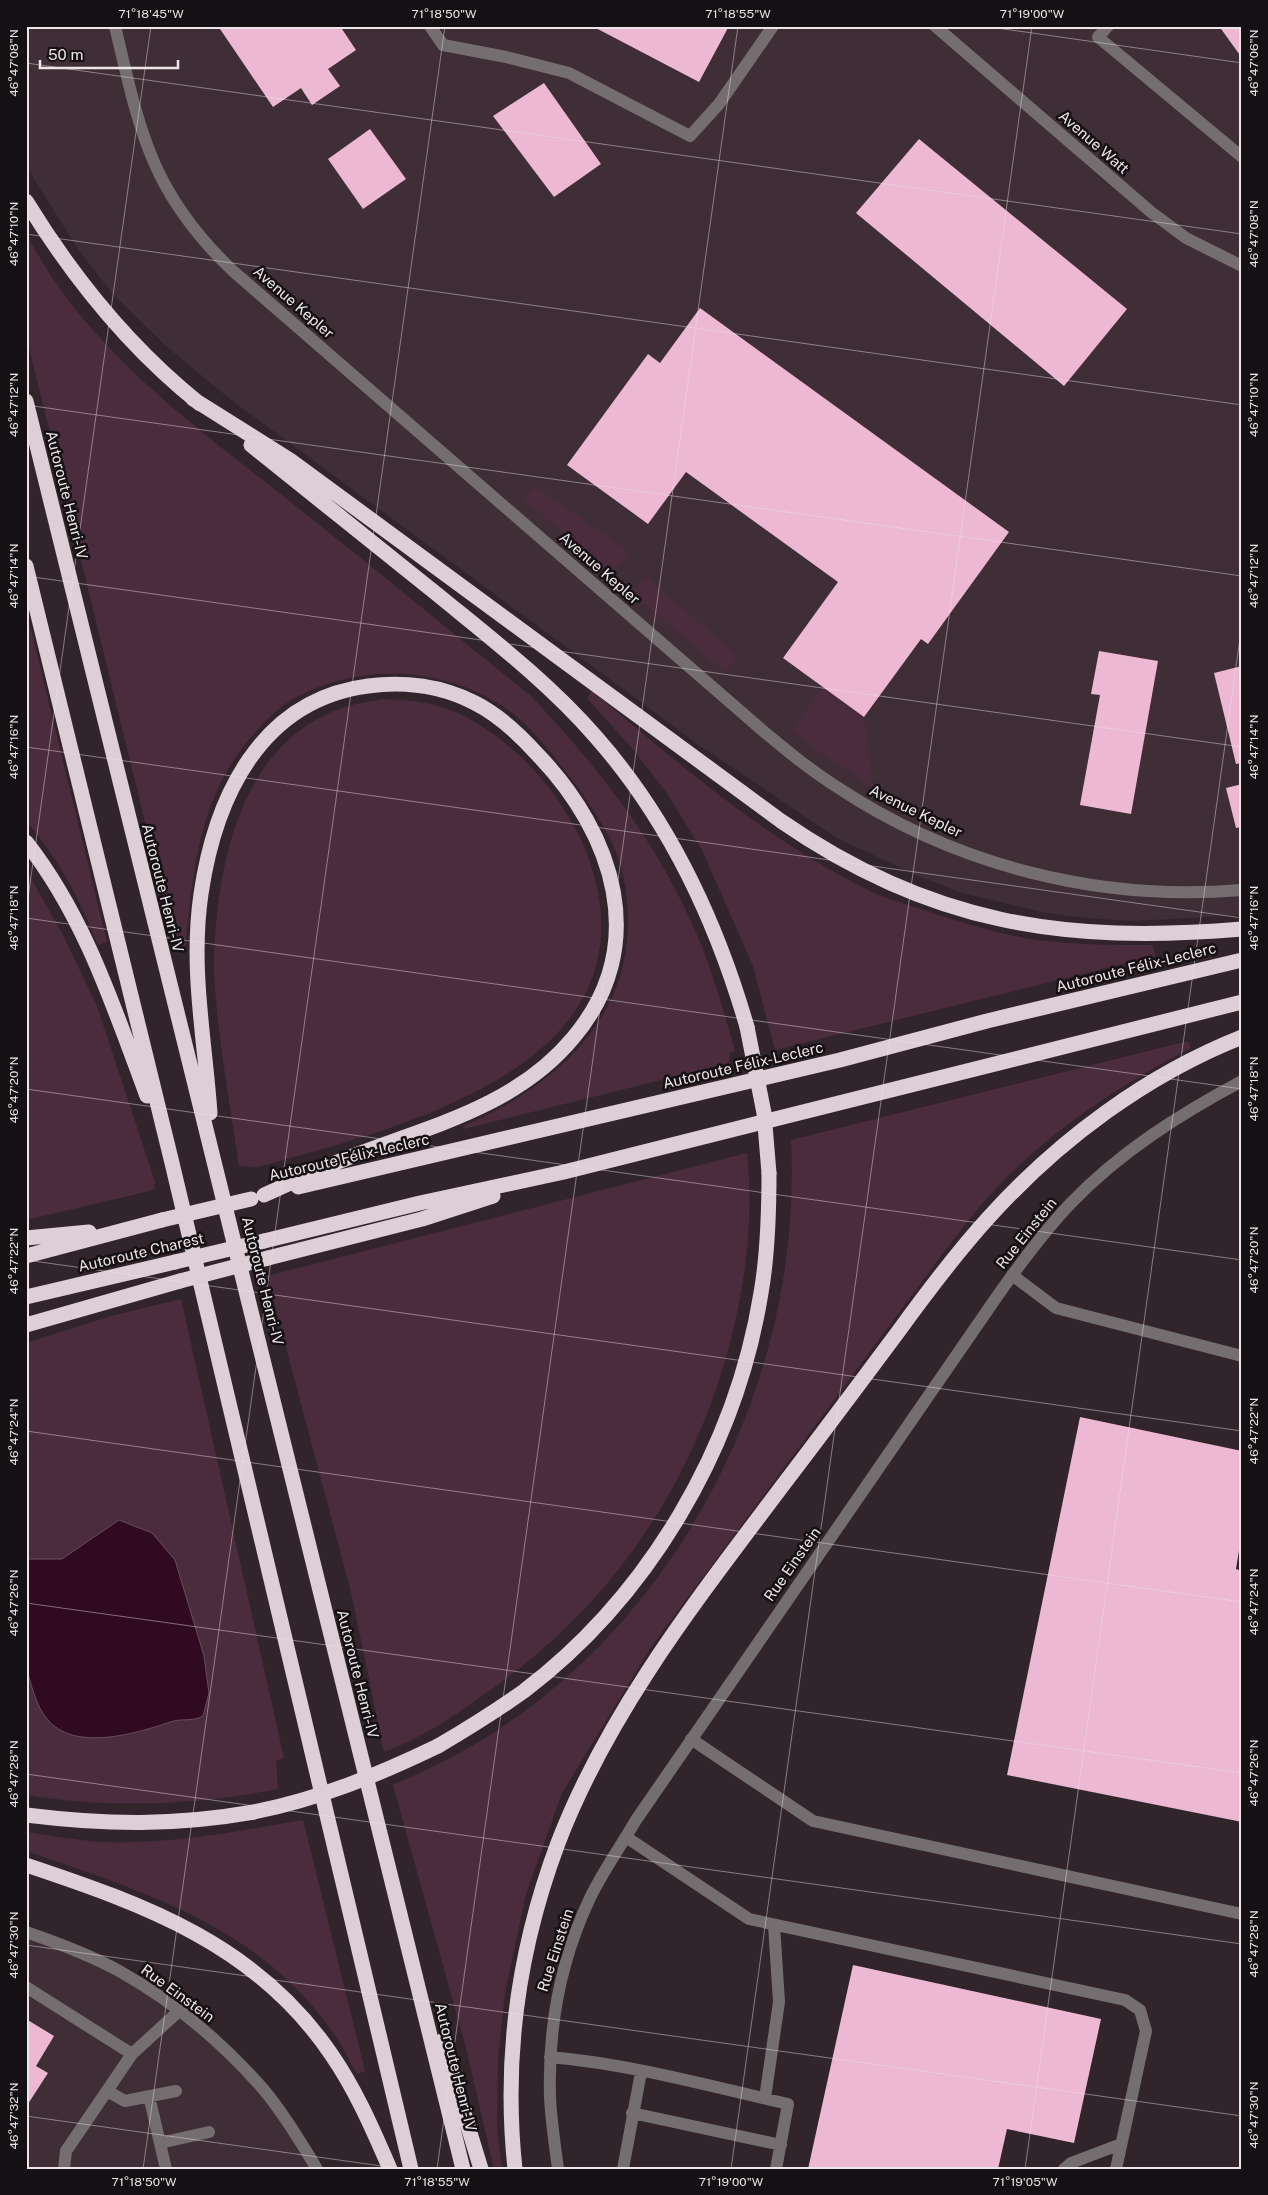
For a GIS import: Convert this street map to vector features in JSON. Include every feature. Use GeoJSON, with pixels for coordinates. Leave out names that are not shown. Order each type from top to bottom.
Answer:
{"type":"FeatureCollection","features":[{"type":"Feature","properties":{"kind":"highway"},"geometry":{"type":"LineString","coordinates":[[26,201],[45,232],[101,305],[166,374],[193,399],[515,657],[550,689],[597,737],[643,798],[685,864],[700,895],[725,958],[747,1027],[764,1113],[770,1173],[765,1265],[748,1355],[726,1420],[684,1508],[668,1534],[626,1591],[578,1644],[524,1690],[438,1746],[349,1786],[284,1806],[214,1819],[139,1824],[101,1824],[26,1816]]}},
{"type":"Feature","properties":{"kind":"highway"},"geometry":{"type":"LineString","coordinates":[[193,399],[290,460],[781,821],[859,870],[944,905],[1064,931],[1124,934],[1242,929]]}},
{"type":"Feature","properties":{"kind":"highway","name":"Autoroute Henri-IV"},"geometry":{"type":"LineString","coordinates":[[26,401],[108,739],[213,1150],[386,1863],[463,2169]]}},
{"type":"Feature","properties":{"kind":"highway"},"geometry":{"type":"LineString","coordinates":[[26,566],[172,1163],[411,2169]]}},
{"type":"Feature","properties":{"kind":"highway"},"geometry":{"type":"LineString","coordinates":[[213,1150],[208,1084],[197,996],[198,918],[205,868],[217,823],[231,789],[250,758],[273,731],[300,709],[319,699],[357,687],[384,684],[418,685],[458,696],[492,713],[529,744],[564,783],[587,820],[605,859],[614,890],[617,929],[612,966],[600,999],[583,1026],[558,1054],[502,1097],[457,1118],[346,1158],[257,1197]]}},
{"type":"Feature","properties":{"kind":"highway"},"geometry":{"type":"LineString","coordinates":[[26,842],[65,898],[89,946],[172,1163]]}},
{"type":"Feature","properties":{"kind":"highway","name":"Autoroute Félix-Leclerc"},"geometry":{"type":"LineString","coordinates":[[257,1197],[840,1060],[987,1021],[1242,960]]}},
{"type":"Feature","properties":{"kind":"highway"},"geometry":{"type":"LineString","coordinates":[[26,1325],[180,1281],[422,1220],[564,1172],[1242,1002]]}},
{"type":"Feature","properties":{"kind":"highway"},"geometry":{"type":"LineString","coordinates":[[515,2169],[510,2108],[512,2047],[520,1986],[531,1929],[550,1865],[571,1812],[602,1750],[639,1684],[722,1567],[917,1306],[990,1216],[1048,1158],[1120,1103],[1174,1069],[1242,1037]]}},
{"type":"Feature","properties":{"kind":"highway","name":"Autoroute Charest"},"geometry":{"type":"LineString","coordinates":[[26,1297],[420,1203],[564,1172]]}},
{"type":"Feature","properties":{"kind":"highway","name":"Autoroute Charest"},"geometry":{"type":"LineString","coordinates":[[26,1256],[257,1197]]}},
{"type":"Feature","properties":{"kind":"highway"},"geometry":{"type":"LineString","coordinates":[[26,1238],[135,1227]]}},
{"type":"Feature","properties":{"kind":"highway"},"geometry":{"type":"LineString","coordinates":[[386,1863],[481,2169]]}},
{"type":"Feature","properties":{"kind":"highway"},"geometry":{"type":"LineString","coordinates":[[26,1866],[110,1894],[183,1925],[223,1949],[261,1977],[298,2012],[332,2055],[357,2098],[390,2169]]}},
{"type":"Feature","properties":{"kind":"street","name":"Avenue Kepler"},"geometry":{"type":"LineString","coordinates":[[116,26],[139,122],[154,166],[176,206],[203,242],[278,310],[762,730],[810,768],[863,803],[915,832],[966,853],[1016,869],[1084,885],[1117,889],[1172,892],[1242,890]]}},
{"type":"Feature","properties":{"kind":"street"},"geometry":{"type":"LineString","coordinates":[[430,26],[443,45],[506,57],[568,73],[690,136],[719,104],[773,26]]}},
{"type":"Feature","properties":{"kind":"street","name":"Avenue Watt"},"geometry":{"type":"LineString","coordinates":[[935,26],[1151,212],[1193,242],[1242,266]]}},
{"type":"Feature","properties":{"kind":"street"},"geometry":{"type":"LineString","coordinates":[[1108,26],[1098,37],[1242,157]]}},
{"type":"Feature","properties":{"kind":"street","name":"Rue Einstein"},"geometry":{"type":"LineString","coordinates":[[558,2169],[550,2098],[550,2057],[555,2007],[575,1932],[591,1897],[626,1837],[691,1739],[1012,1275],[1071,1203],[1101,1175],[1163,1127],[1242,1081]]}},
{"type":"Feature","properties":{"kind":"street"},"geometry":{"type":"LineString","coordinates":[[1012,1275],[1056,1308],[1242,1356]]}},
{"type":"Feature","properties":{"kind":"street"},"geometry":{"type":"LineString","coordinates":[[691,1739],[813,1821],[1242,1914]]}},
{"type":"Feature","properties":{"kind":"street"},"geometry":{"type":"LineString","coordinates":[[626,1837],[749,1920],[1125,2000],[1140,2010],[1146,2031],[1116,2169]]}},
{"type":"Feature","properties":{"kind":"street"},"geometry":{"type":"LineString","coordinates":[[765,2098],[779,2002],[774,1925]]}},
{"type":"Feature","properties":{"kind":"street","name":"Rue Einstein"},"geometry":{"type":"LineString","coordinates":[[26,1932],[58,1943],[121,1972],[197,2024],[264,2090],[297,2135],[317,2169]]}},
{"type":"Feature","properties":{"kind":"street"},"geometry":{"type":"LineString","coordinates":[[26,1987],[132,2054]]}},
{"type":"Feature","properties":{"kind":"street"},"geometry":{"type":"LineString","coordinates":[[64,2169],[66,2151],[132,2054],[179,2011]]}},
{"type":"Feature","properties":{"kind":"street"},"geometry":{"type":"LineString","coordinates":[[550,2057],[579,2060],[641,2072],[788,2104],[776,2169]]}},
{"type":"Feature","properties":{"kind":"street"},"geometry":{"type":"LineString","coordinates":[[623,2169],[641,2072]]}},
{"type":"Feature","properties":{"kind":"street"},"geometry":{"type":"LineString","coordinates":[[107,2091],[125,2101],[176,2090]]}},
{"type":"Feature","properties":{"kind":"street"},"geometry":{"type":"LineString","coordinates":[[149,2096],[166,2169]]}},
{"type":"Feature","properties":{"kind":"street"},"geometry":{"type":"LineString","coordinates":[[632,2113],[781,2145]]}},
{"type":"Feature","properties":{"kind":"street"},"geometry":{"type":"LineString","coordinates":[[160,2143],[209,2132]]}},
{"type":"Feature","properties":{"kind":"street"},"geometry":{"type":"LineString","coordinates":[[1064,2169],[1072,2163],[1121,2144]]}},
{"type":"Feature","properties":{"kind":"shaded area"},"geometry":{"type":"Polygon","coordinates":[[[26,26],[1242,26],[1242,915],[1132,921],[1086,918],[1047,913],[962,893],[916,875],[837,838],[699,745],[230,399],[166,346],[112,293],[78,249],[26,166],[26,26]]]}},
{"type":"Feature","properties":{"kind":"shaded area"},"geometry":{"type":"Polygon","coordinates":[[[26,233],[51,276],[81,316],[113,352],[149,386],[224,450],[531,696],[580,751],[625,808],[664,869],[681,901],[703,949],[722,1007],[735,1051],[730,1052],[729,1063],[464,1129],[463,1126],[495,1111],[525,1093],[553,1072],[578,1049],[598,1022],[614,993],[624,960],[628,924],[627,903],[620,862],[608,835],[576,785],[542,742],[523,722],[501,705],[477,692],[427,677],[400,674],[374,675],[347,679],[322,686],[286,704],[263,724],[242,749],[225,774],[211,805],[204,825],[195,866],[185,949],[176,949],[26,335],[26,233]]]}},
{"type":"Feature","properties":{"kind":"shaded area"},"geometry":{"type":"Polygon","coordinates":[[[535,486],[627,550],[627,554],[612,575],[524,499],[535,486]]]}},
{"type":"Feature","properties":{"kind":"shaded area"},"geometry":{"type":"Polygon","coordinates":[[[645,576],[737,655],[726,673],[632,593],[645,576]]]}},
{"type":"Feature","properties":{"kind":"shaded area"},"geometry":{"type":"Polygon","coordinates":[[[26,609],[107,942],[98,945],[68,880],[26,821],[26,609]]]}},
{"type":"Feature","properties":{"kind":"shaded area"},"geometry":{"type":"Polygon","coordinates":[[[823,687],[864,717],[873,787],[832,761],[792,730],[823,687]]]}},
{"type":"Feature","properties":{"kind":"shaded area"},"geometry":{"type":"Polygon","coordinates":[[[592,691],[658,746],[761,826],[834,872],[872,892],[984,929],[1040,940],[1105,945],[1153,945],[1155,956],[775,1050],[753,966],[702,850],[666,792],[631,747],[587,698],[592,691]]]}},
{"type":"Feature","properties":{"kind":"shaded area"},"geometry":{"type":"Polygon","coordinates":[[[382,699],[422,702],[460,714],[497,737],[531,767],[560,803],[582,843],[597,886],[601,930],[594,973],[573,1014],[546,1044],[512,1071],[472,1094],[385,1130],[340,1144],[258,1167],[239,1166],[221,1042],[214,969],[216,922],[229,846],[242,810],[259,776],[281,747],[310,724],[345,707],[382,699]]]}},
{"type":"Feature","properties":{"kind":"shaded area"},"geometry":{"type":"Polygon","coordinates":[[[26,870],[61,931],[97,1006],[155,1182],[154,1190],[26,1220],[26,870]]]}},
{"type":"Feature","properties":{"kind":"shaded area"},"geometry":{"type":"Polygon","coordinates":[[[1188,1041],[1191,1048],[1110,1095],[1058,1132],[1034,1152],[983,1203],[944,1252],[651,1647],[562,1793],[526,1894],[505,1993],[498,2059],[497,2129],[502,2169],[494,2169],[466,2048],[393,1785],[481,1741],[562,1681],[624,1620],[676,1551],[720,1476],[753,1396],[777,1312],[790,1226],[791,1140],[1188,1041]]]}},
{"type":"Feature","properties":{"kind":"shaded area"},"geometry":{"type":"Polygon","coordinates":[[[747,1153],[750,1201],[749,1225],[736,1319],[713,1397],[693,1448],[668,1497],[639,1542],[606,1585],[568,1625],[527,1662],[447,1720],[423,1734],[384,1752],[351,1592],[267,1276],[747,1153]]]}},
{"type":"Feature","properties":{"kind":"shaded area"},"geometry":{"type":"Polygon","coordinates":[[[181,1299],[284,1758],[276,1761],[278,1789],[215,1799],[152,1803],[89,1802],[26,1795],[26,1343],[111,1316],[181,1299]]]}},
{"type":"Feature","properties":{"kind":"shaded area"},"geometry":{"type":"Polygon","coordinates":[[[119,1520],[152,1533],[175,1560],[204,1656],[209,1693],[203,1716],[199,1718],[174,1721],[123,1735],[89,1738],[73,1735],[59,1729],[47,1719],[37,1701],[29,1679],[26,1665],[26,1559],[62,1559],[119,1520]]]}},
{"type":"Feature","properties":{"kind":"shaded area"},"geometry":{"type":"Polygon","coordinates":[[[303,1820],[365,2071],[357,2074],[334,2033],[300,1992],[267,1962],[231,1937],[193,1915],[153,1897],[26,1851],[26,1832],[98,1842],[150,1842],[201,1837],[303,1820]]]}},
{"type":"Feature","properties":{"kind":"shaded area"},"geometry":{"type":"Polygon","coordinates":[[[26,1932],[121,1972],[197,2024],[264,2090],[317,2169],[26,2169],[26,1932]]]}},
{"type":"Feature","properties":{"kind":"building"},"geometry":{"type":"Polygon","coordinates":[[[218,26],[340,26],[356,50],[328,69],[340,86],[312,105],[301,88],[273,107],[218,26]]]}},
{"type":"Feature","properties":{"kind":"building"},"geometry":{"type":"Polygon","coordinates":[[[592,26],[729,26],[699,82],[592,26]]]}},
{"type":"Feature","properties":{"kind":"building"},"geometry":{"type":"Polygon","coordinates":[[[1219,26],[1242,26],[1242,58],[1219,26]]]}},
{"type":"Feature","properties":{"kind":"building"},"geometry":{"type":"Polygon","coordinates":[[[544,83],[601,164],[554,197],[493,116],[544,83]]]}},
{"type":"Feature","properties":{"kind":"building"},"geometry":{"type":"Polygon","coordinates":[[[370,129],[406,179],[363,209],[328,159],[370,129]]]}},
{"type":"Feature","properties":{"kind":"building"},"geometry":{"type":"Polygon","coordinates":[[[919,139],[1127,309],[1064,386],[856,213],[919,139]]]}},
{"type":"Feature","properties":{"kind":"building"},"geometry":{"type":"Polygon","coordinates":[[[700,308],[1009,532],[928,644],[921,639],[864,717],[783,658],[838,582],[686,472],[648,524],[567,465],[648,354],[660,363],[700,308]]]}},
{"type":"Feature","properties":{"kind":"building"},"geometry":{"type":"Polygon","coordinates":[[[1099,651],[1158,661],[1131,814],[1080,805],[1100,695],[1091,694],[1099,651]]]}},
{"type":"Feature","properties":{"kind":"building"},"geometry":{"type":"Polygon","coordinates":[[[1242,666],[1242,763],[1236,764],[1214,673],[1242,666]]]}},
{"type":"Feature","properties":{"kind":"building"},"geometry":{"type":"Polygon","coordinates":[[[1242,784],[1242,827],[1236,828],[1226,788],[1242,784]]]}},
{"type":"Feature","properties":{"kind":"building"},"geometry":{"type":"Polygon","coordinates":[[[1080,1417],[1242,1451],[1242,1532],[1236,1569],[1242,1571],[1242,1822],[1007,1775],[1080,1417]]]}},
{"type":"Feature","properties":{"kind":"building"},"geometry":{"type":"Polygon","coordinates":[[[853,1965],[1101,2019],[1074,2143],[1007,2129],[998,2169],[808,2169],[853,1965]]]}},
{"type":"Feature","properties":{"kind":"building"},"geometry":{"type":"Polygon","coordinates":[[[26,2019],[54,2036],[36,2066],[48,2073],[26,2107],[26,2019]]]}}]}
